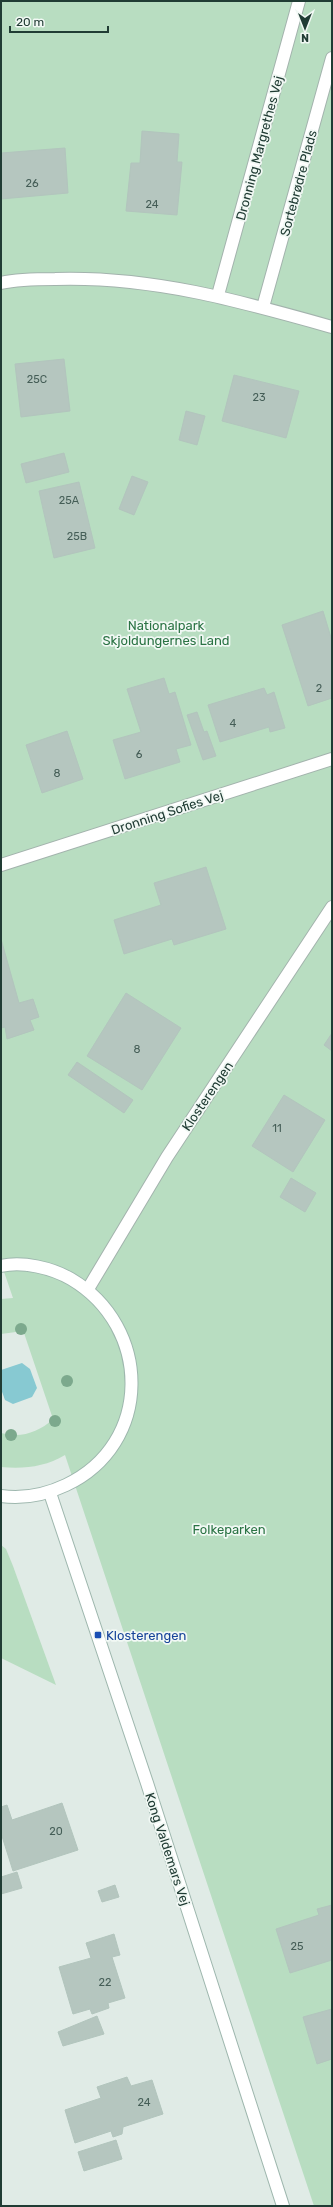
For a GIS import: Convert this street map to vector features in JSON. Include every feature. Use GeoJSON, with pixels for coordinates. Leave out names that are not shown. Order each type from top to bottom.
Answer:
{"type":"FeatureCollection","features":[{"type":"Feature","properties":{"kind":"street","name":"Dronning Margrethes Vej"},"geometry":{"type":"LineString","coordinates":[[218,295],[299,1]]}},
{"type":"Feature","properties":{"kind":"street","name":"Sortebrødre Plads"},"geometry":{"type":"LineString","coordinates":[[263,307],[332,58]]}},
{"type":"Feature","properties":{"kind":"street"},"geometry":{"type":"LineString","coordinates":[[1,283],[75,278],[124,280],[218,295],[332,327]]}},
{"type":"Feature","properties":{"kind":"street","name":"Dronning Sofies Vej"},"geometry":{"type":"LineString","coordinates":[[1,866],[332,759]]}},
{"type":"Feature","properties":{"kind":"street","name":"Klosterengen"},"geometry":{"type":"LineString","coordinates":[[88,1289],[166,1157],[332,906]]}},
{"type":"Feature","properties":{"kind":"street"},"geometry":{"type":"LineString","coordinates":[[1,1266],[34,1266],[63,1274],[88,1289],[114,1318],[129,1353],[132,1392],[122,1429],[105,1457],[80,1479],[50,1493],[15,1498],[1,1496]]}},
{"type":"Feature","properties":{"kind":"street","name":"Kong Valdemars Vej"},"geometry":{"type":"LineString","coordinates":[[50,1493],[147,1783],[283,2206]]}},
{"type":"Feature","properties":{"kind":"green space","name":"Nationalpark Skjoldungernes Land"},"geometry":{"type":"Polygon","coordinates":[[[1,1],[332,1],[332,2206],[314,2206],[65,1455],[42,1465],[18,1468],[1,1467],[1,1433],[15,1435],[29,1433],[41,1428],[53,1419],[24,1333],[16,1332],[1,1334],[1,1299],[13,1298],[1,1263],[1,1]]]}},
{"type":"Feature","properties":{"kind":"green space"},"geometry":{"type":"Polygon","coordinates":[[[1,1545],[6,1549],[13,1566],[56,1685],[1,1658],[1,1545]]]}},
{"type":"Feature","properties":{"kind":"water"},"geometry":{"type":"Polygon","coordinates":[[[22,1363],[30,1369],[37,1388],[32,1397],[13,1404],[5,1400],[1,1389],[1,1370],[22,1363]]]}},
{"type":"Feature","properties":{"kind":"building"},"geometry":{"type":"Polygon","coordinates":[[[142,131],[179,134],[177,162],[182,162],[177,215],[126,211],[131,163],[140,163],[142,131]]]}},
{"type":"Feature","properties":{"kind":"building"},"geometry":{"type":"Polygon","coordinates":[[[65,148],[68,193],[1,199],[1,153],[65,148]]]}},
{"type":"Feature","properties":{"kind":"building"},"geometry":{"type":"Polygon","coordinates":[[[64,359],[70,411],[21,417],[15,364],[64,359]]]}},
{"type":"Feature","properties":{"kind":"building"},"geometry":{"type":"Polygon","coordinates":[[[234,375],[299,391],[286,438],[222,421],[234,375]]]}},
{"type":"Feature","properties":{"kind":"building"},"geometry":{"type":"Polygon","coordinates":[[[186,411],[205,416],[197,445],[179,440],[186,411]]]}},
{"type":"Feature","properties":{"kind":"building"},"geometry":{"type":"Polygon","coordinates":[[[64,453],[69,472],[26,483],[21,464],[64,453]]]}},
{"type":"Feature","properties":{"kind":"building"},"geometry":{"type":"Polygon","coordinates":[[[132,476],[148,482],[134,515],[119,509],[132,476]]]}},
{"type":"Feature","properties":{"kind":"building"},"geometry":{"type":"Polygon","coordinates":[[[79,482],[95,548],[54,558],[39,491],[79,482]]]}},
{"type":"Feature","properties":{"kind":"building"},"geometry":{"type":"Polygon","coordinates":[[[323,611],[332,641],[332,698],[308,706],[282,625],[323,611]]]}},
{"type":"Feature","properties":{"kind":"building"},"geometry":{"type":"Polygon","coordinates":[[[164,678],[169,694],[175,692],[191,745],[176,749],[180,762],[125,779],[113,740],[141,732],[127,689],[164,678]]]}},
{"type":"Feature","properties":{"kind":"building"},"geometry":{"type":"Polygon","coordinates":[[[264,688],[267,695],[274,692],[285,728],[270,732],[269,727],[220,742],[208,705],[264,688]]]}},
{"type":"Feature","properties":{"kind":"building"},"geometry":{"type":"Polygon","coordinates":[[[197,712],[204,732],[207,731],[216,756],[203,760],[187,715],[197,712]]]}},
{"type":"Feature","properties":{"kind":"building"},"geometry":{"type":"Polygon","coordinates":[[[67,731],[83,779],[42,793],[26,745],[67,731]]]}},
{"type":"Feature","properties":{"kind":"building"},"geometry":{"type":"Polygon","coordinates":[[[206,867],[226,929],[174,945],[172,939],[124,954],[114,920],[161,905],[154,883],[206,867]]]}},
{"type":"Feature","properties":{"kind":"building"},"geometry":{"type":"Polygon","coordinates":[[[1,939],[19,1003],[33,999],[39,1017],[30,1020],[34,1030],[7,1039],[5,1027],[1,1028],[1,939]]]}},
{"type":"Feature","properties":{"kind":"building"},"geometry":{"type":"Polygon","coordinates":[[[126,993],[181,1028],[142,1090],[87,1056],[126,993]]]}},
{"type":"Feature","properties":{"kind":"building"},"geometry":{"type":"Polygon","coordinates":[[[332,1033],[332,1051],[324,1045],[332,1033]]]}},
{"type":"Feature","properties":{"kind":"building"},"geometry":{"type":"Polygon","coordinates":[[[77,1062],[133,1100],[124,1113],[68,1075],[77,1062]]]}},
{"type":"Feature","properties":{"kind":"building"},"geometry":{"type":"Polygon","coordinates":[[[284,1095],[325,1120],[293,1172],[252,1146],[284,1095]]]}},
{"type":"Feature","properties":{"kind":"building"},"geometry":{"type":"Polygon","coordinates":[[[291,1178],[316,1193],[305,1212],[280,1197],[291,1178]]]}},
{"type":"Feature","properties":{"kind":"building"},"geometry":{"type":"Polygon","coordinates":[[[62,1803],[78,1850],[13,1871],[1,1833],[1,1807],[7,1805],[12,1820],[62,1803]]]}},
{"type":"Feature","properties":{"kind":"building"},"geometry":{"type":"Polygon","coordinates":[[[17,1872],[22,1888],[1,1894],[1,1877],[17,1872]]]}},
{"type":"Feature","properties":{"kind":"building"},"geometry":{"type":"Polygon","coordinates":[[[115,1885],[119,1897],[102,1902],[98,1891],[115,1885]]]}},
{"type":"Feature","properties":{"kind":"building"},"geometry":{"type":"Polygon","coordinates":[[[332,1905],[332,1960],[290,1973],[276,1929],[319,1915],[317,1909],[332,1905]]]}},
{"type":"Feature","properties":{"kind":"building"},"geometry":{"type":"Polygon","coordinates":[[[114,1934],[120,1955],[112,1957],[125,1998],[108,2003],[109,2008],[92,2014],[90,2009],[73,2014],[59,1967],[91,1958],[86,1943],[114,1934]]]}},
{"type":"Feature","properties":{"kind":"building"},"geometry":{"type":"Polygon","coordinates":[[[332,2009],[332,2059],[317,2064],[303,2017],[332,2009]]]}},
{"type":"Feature","properties":{"kind":"building"},"geometry":{"type":"Polygon","coordinates":[[[97,2016],[104,2034],[63,2046],[58,2032],[97,2016]]]}},
{"type":"Feature","properties":{"kind":"building"},"geometry":{"type":"Polygon","coordinates":[[[127,2077],[131,2086],[152,2080],[163,2114],[123,2127],[122,2134],[113,2137],[111,2131],[75,2143],[65,2110],[101,2098],[97,2087],[127,2077]]]}},
{"type":"Feature","properties":{"kind":"building"},"geometry":{"type":"Polygon","coordinates":[[[116,2140],[122,2159],[84,2171],[78,2152],[116,2140]]]}},
{"type":"Feature","properties":{"kind":"place","name":"Klosterengen"},"geometry":{"type":"Point","coordinates":[98,1635]}},
{"type":"Feature","properties":{"kind":"park label","name":"Folkeparken"},"geometry":{"type":"Point","coordinates":[229,1529]}}]}
